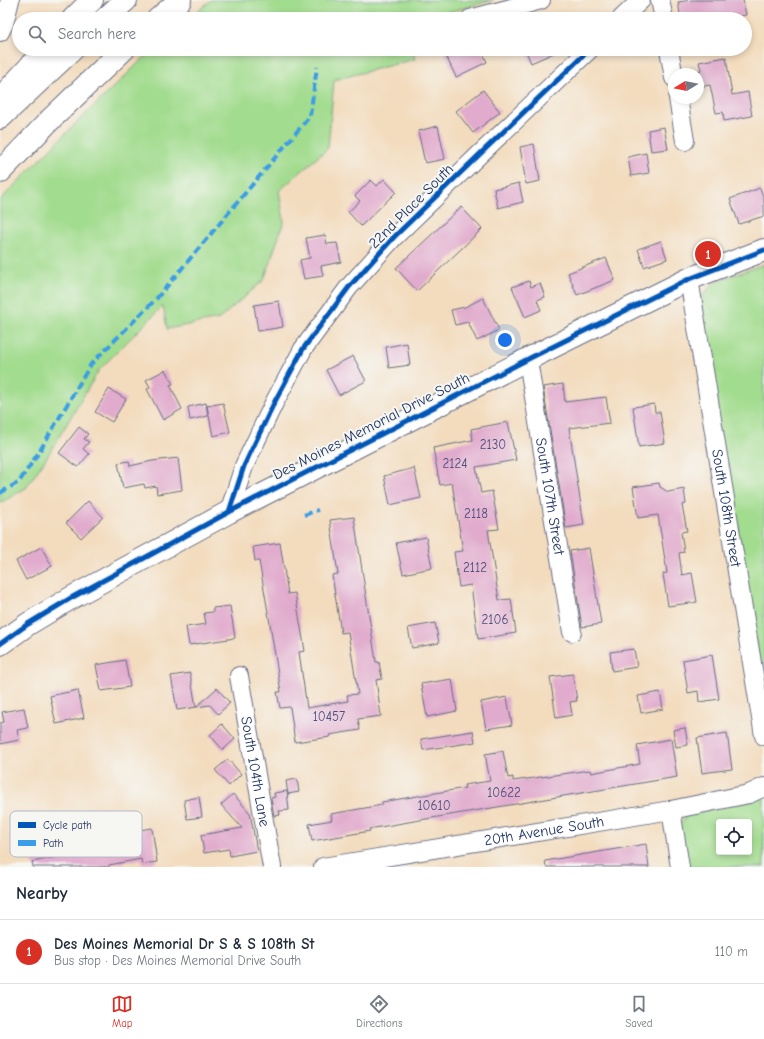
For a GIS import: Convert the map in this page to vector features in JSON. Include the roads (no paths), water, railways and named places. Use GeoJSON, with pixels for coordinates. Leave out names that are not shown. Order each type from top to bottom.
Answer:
{"type":"FeatureCollection","features":[{"type":"Feature","properties":{"kind":"main road"},"geometry":{"type":"LineString","coordinates":[[80,12],[92,0]]}},
{"type":"Feature","properties":{"kind":"main road"},"geometry":{"type":"LineString","coordinates":[[113,12],[126,0]]}},
{"type":"Feature","properties":{"kind":"main road"},"geometry":{"type":"LineString","coordinates":[[166,12],[180,0]]}},
{"type":"Feature","properties":{"kind":"main road"},"geometry":{"type":"LineString","coordinates":[[0,99],[40,56]]}},
{"type":"Feature","properties":{"kind":"main road"},"geometry":{"type":"LineString","coordinates":[[0,118],[66,56]]}},
{"type":"Feature","properties":{"kind":"main road"},"geometry":{"type":"LineString","coordinates":[[0,172],[50,120],[117,56]]}},
{"type":"Feature","properties":{"kind":"main road","name":"Des Moines Memorial Drive South"},"geometry":{"type":"LineString","coordinates":[[0,644],[28,624],[71,598],[229,512],[689,279],[764,250]]}},
{"type":"Feature","properties":{"kind":"street"},"geometry":{"type":"LineString","coordinates":[[0,32],[4,24],[10,0]]}},
{"type":"Feature","properties":{"kind":"street"},"geometry":{"type":"LineString","coordinates":[[497,12],[542,0]]}},
{"type":"Feature","properties":{"kind":"street"},"geometry":{"type":"LineString","coordinates":[[628,12],[641,0]]}},
{"type":"Feature","properties":{"kind":"street"},"geometry":{"type":"LineString","coordinates":[[660,0],[663,12]]}},
{"type":"Feature","properties":{"kind":"street","name":"22nd Place South"},"geometry":{"type":"LineString","coordinates":[[229,512],[244,466],[274,403],[303,349],[349,287],[394,237],[583,56]]}},
{"type":"Feature","properties":{"kind":"street"},"geometry":{"type":"LineString","coordinates":[[670,56],[672,68]]}},
{"type":"Feature","properties":{"kind":"street"},"geometry":{"type":"LineString","coordinates":[[679,104],[685,141]]}},
{"type":"Feature","properties":{"kind":"street","name":"South 108th Street"},"geometry":{"type":"LineString","coordinates":[[689,279],[764,736]]}},
{"type":"Feature","properties":{"kind":"street","name":"South 107th Street"},"geometry":{"type":"LineString","coordinates":[[528,360],[572,632]]}},
{"type":"Feature","properties":{"kind":"street","name":"South 104th Lane"},"geometry":{"type":"LineString","coordinates":[[239,676],[272,867]]}},
{"type":"Feature","properties":{"kind":"street","name":"20th Avenue South"},"geometry":{"type":"LineString","coordinates":[[322,867],[356,864],[671,810],[749,794],[764,787]]}},
{"type":"Feature","properties":{"kind":"street"},"geometry":{"type":"LineString","coordinates":[[671,810],[680,867]]}},
{"type":"Feature","properties":{"kind":"place","name":"Des Moines Memorial Dr S & S 108th St"},"geometry":{"type":"Point","coordinates":[708,254]}}]}
